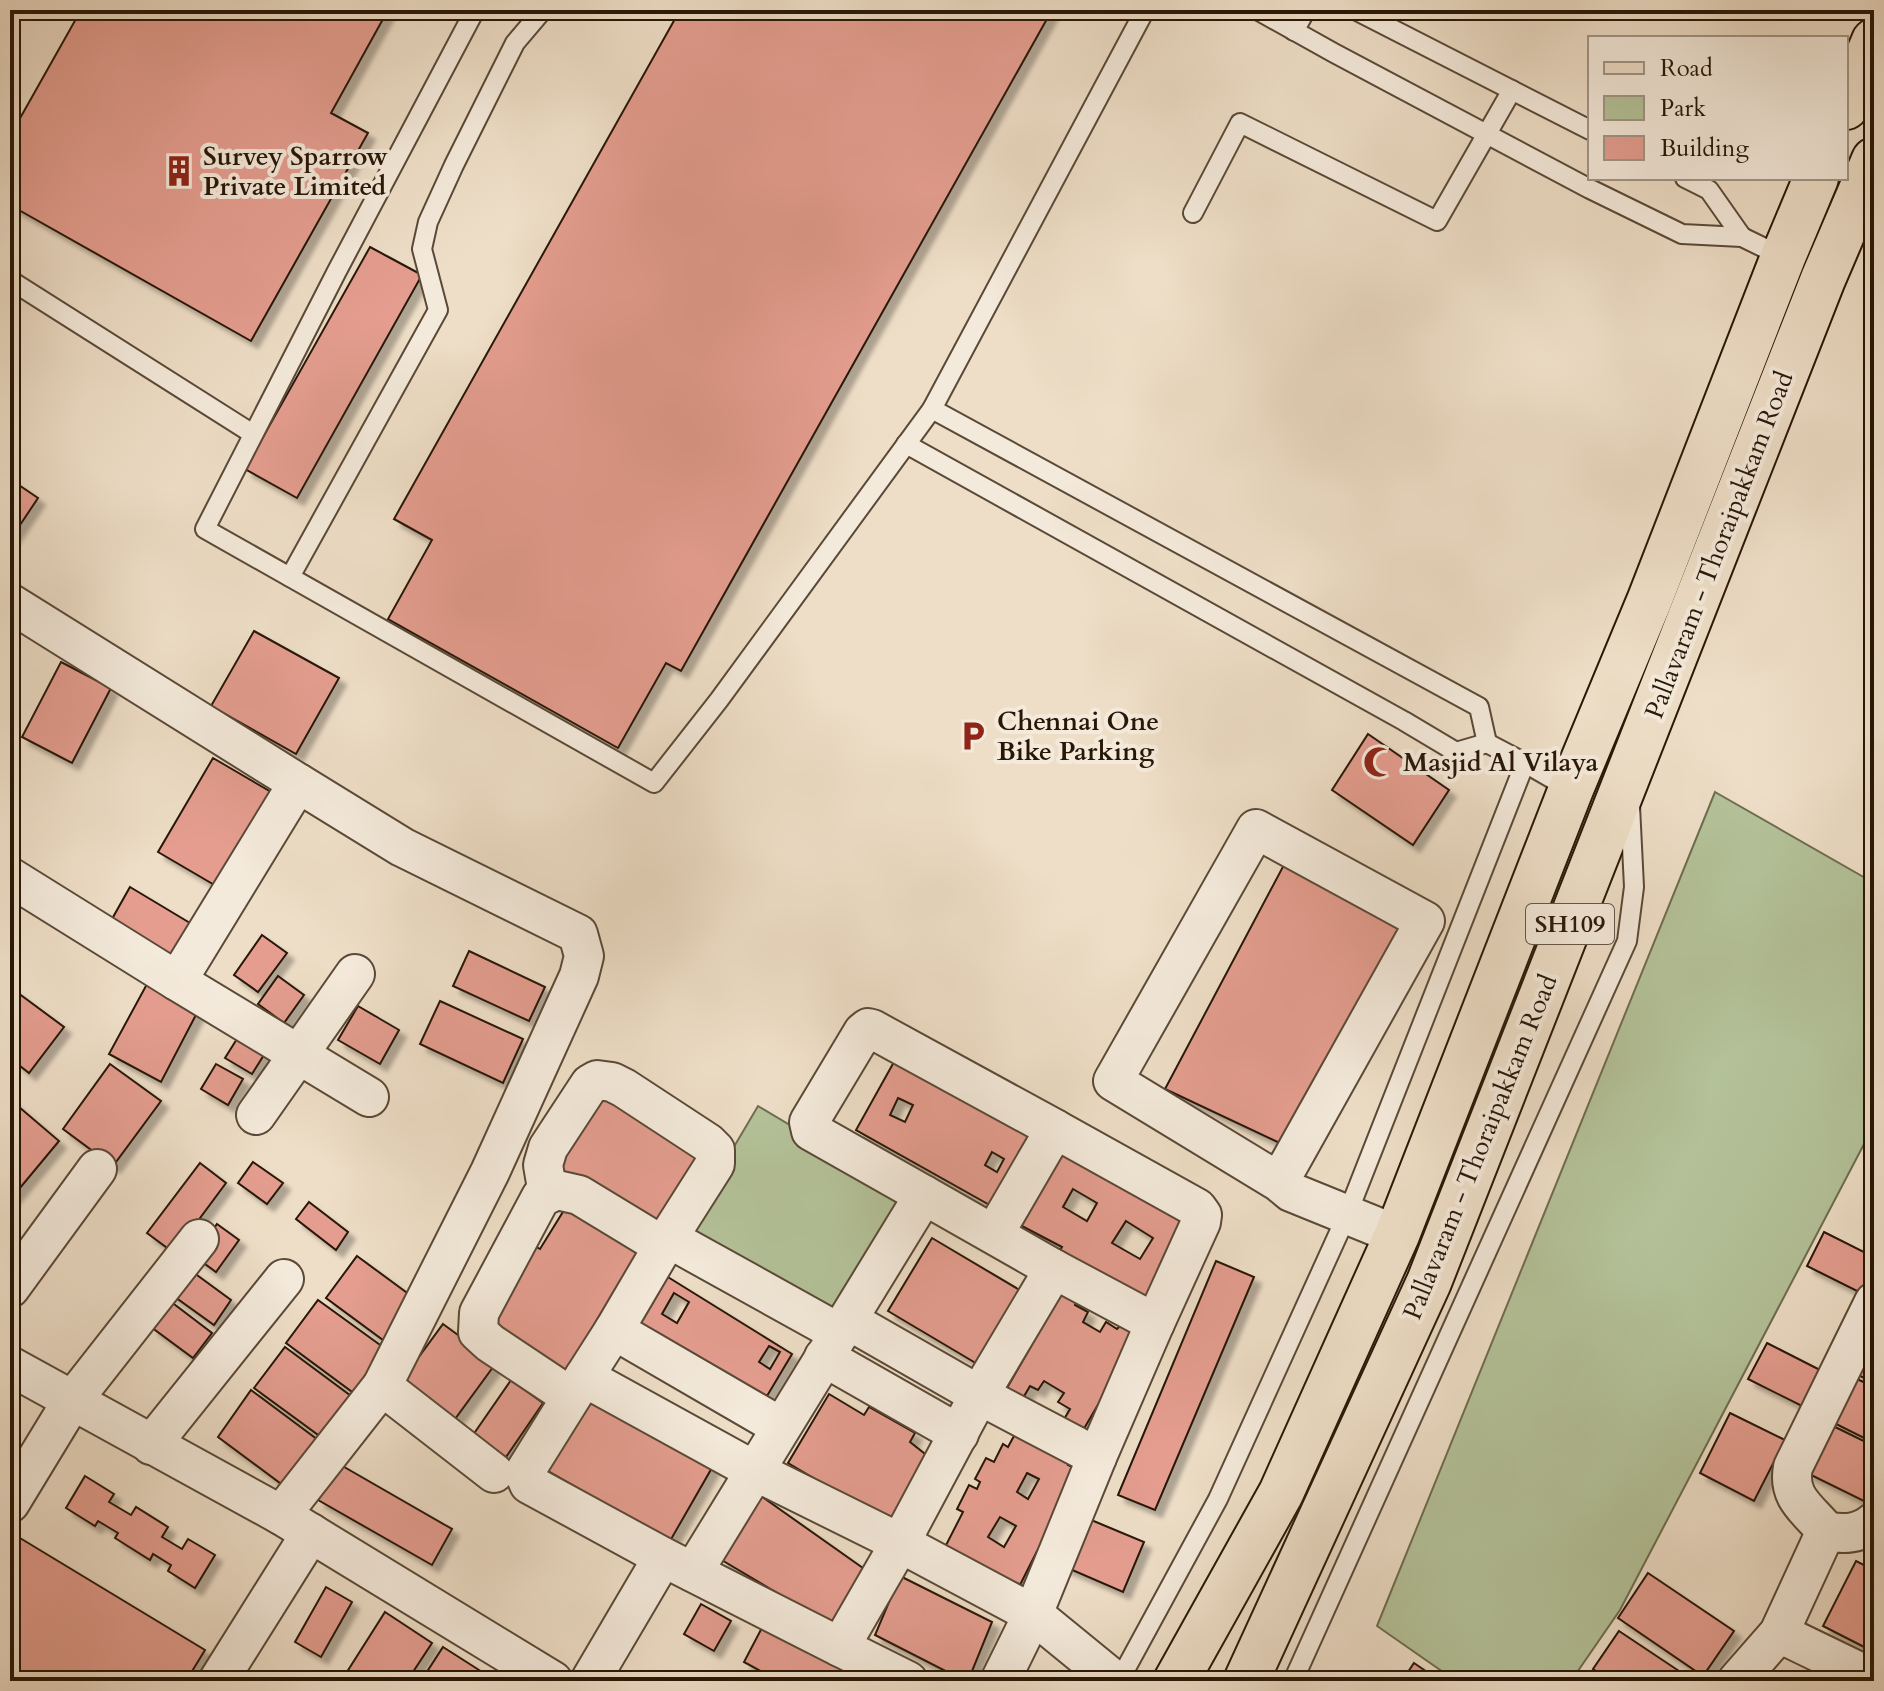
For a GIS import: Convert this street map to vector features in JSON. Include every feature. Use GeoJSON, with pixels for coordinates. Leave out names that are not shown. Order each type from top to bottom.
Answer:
{"type":"FeatureCollection","features":[{"type":"Feature","properties":{"kind":"main road"},"geometry":{"type":"LineString","coordinates":[[1848,102],[1874,41]]}},
{"type":"Feature","properties":{"kind":"main road","name":"Pallavaram - Thoraipakkam Road"},"geometry":{"type":"LineString","coordinates":[[1176,1681],[1281,1493],[1397,1235],[1571,789],[1650,599],[1803,268],[1874,160]]}},
{"type":"Feature","properties":{"kind":"main road","name":"Pallavaram - Thoraipakkam Road"},"geometry":{"type":"LineString","coordinates":[[1246,1681],[1429,1282],[1629,775],[1803,268],[1816,180]]}},
{"type":"Feature","properties":{"kind":"street"},"geometry":{"type":"LineString","coordinates":[[10,603],[402,847],[578,934],[584,956],[579,976],[490,1172],[382,1386],[296,1524],[233,1676]]}},
{"type":"Feature","properties":{"kind":"street"},"geometry":{"type":"LineString","coordinates":[[177,981],[298,783]]}},
{"type":"Feature","properties":{"kind":"street"},"geometry":{"type":"LineString","coordinates":[[1279,1182],[1425,921],[1256,829],[1113,1081],[1291,1192],[1397,1235]]}},
{"type":"Feature","properties":{"kind":"street"},"geometry":{"type":"LineString","coordinates":[[10,877],[369,1097]]}},
{"type":"Feature","properties":{"kind":"street"},"geometry":{"type":"LineString","coordinates":[[256,1115],[355,974]]}},
{"type":"Feature","properties":{"kind":"street"},"geometry":{"type":"LineString","coordinates":[[1000,1681],[1028,1626],[1202,1215],[1197,1208],[872,1029],[863,1032],[809,1122],[811,1131],[1155,1323]]}},
{"type":"Feature","properties":{"kind":"street"},"geometry":{"type":"LineString","coordinates":[[548,1194],[543,1165],[548,1148],[590,1084],[597,1080],[612,1082],[638,1097],[715,1150],[715,1164],[526,1470],[529,1484],[671,1565],[908,1681]]}},
{"type":"Feature","properties":{"kind":"street"},"geometry":{"type":"LineString","coordinates":[[994,1234],[1055,1129]]}},
{"type":"Feature","properties":{"kind":"street"},"geometry":{"type":"LineString","coordinates":[[10,1288],[97,1169]]}},
{"type":"Feature","properties":{"kind":"street"},"geometry":{"type":"LineString","coordinates":[[1097,1457],[979,1395],[837,1337],[579,1195],[557,1190],[541,1197],[479,1313],[478,1332],[490,1343],[900,1543],[1117,1681]]}},
{"type":"Feature","properties":{"kind":"street"},"geometry":{"type":"LineString","coordinates":[[590,1681],[671,1565],[755,1471],[924,1195]]}},
{"type":"Feature","properties":{"kind":"street"},"geometry":{"type":"LineString","coordinates":[[10,1502],[72,1401],[199,1239]]}},
{"type":"Feature","properties":{"kind":"street"},"geometry":{"type":"LineString","coordinates":[[840,1647],[979,1395],[1054,1269]]}},
{"type":"Feature","properties":{"kind":"street"},"geometry":{"type":"LineString","coordinates":[[151,1445],[284,1279]]}},
{"type":"Feature","properties":{"kind":"street"},"geometry":{"type":"LineString","coordinates":[[1874,1302],[1793,1467],[1792,1487],[1826,1531],[1853,1533],[1874,1522]]}},
{"type":"Feature","properties":{"kind":"street"},"geometry":{"type":"LineString","coordinates":[[614,1330],[781,1427]]}},
{"type":"Feature","properties":{"kind":"street"},"geometry":{"type":"LineString","coordinates":[[837,1337],[959,1434]]}},
{"type":"Feature","properties":{"kind":"street"},"geometry":{"type":"LineString","coordinates":[[10,1366],[296,1524],[553,1681]]}},
{"type":"Feature","properties":{"kind":"street"},"geometry":{"type":"LineString","coordinates":[[382,1386],[494,1473]]}},
{"type":"Feature","properties":{"kind":"street"},"geometry":{"type":"LineString","coordinates":[[1737,1681],[1779,1633],[1826,1531]]}},
{"type":"Feature","properties":{"kind":"street"},"geometry":{"type":"LineString","coordinates":[[1028,1626],[1081,1681]]}},
{"type":"Feature","properties":{"kind":"street"},"geometry":{"type":"LineString","coordinates":[[1779,1633],[1874,1679]]}},
{"type":"Feature","properties":{"kind":"lane"},"geometry":{"type":"LineString","coordinates":[[475,10],[205,529],[654,783],[719,700],[932,409],[1143,11]]}},
{"type":"Feature","properties":{"kind":"lane"},"geometry":{"type":"LineString","coordinates":[[290,577],[438,310],[422,249],[428,222],[515,43],[543,10]]}},
{"type":"Feature","properties":{"kind":"lane"},"geometry":{"type":"LineString","coordinates":[[1257,10],[1590,189],[1682,234],[1742,237],[1803,268]]}},
{"type":"Feature","properties":{"kind":"lane"},"geometry":{"type":"LineString","coordinates":[[1294,31],[1306,10]]}},
{"type":"Feature","properties":{"kind":"lane"},"geometry":{"type":"LineString","coordinates":[[1355,10],[1588,129]]}},
{"type":"Feature","properties":{"kind":"lane"},"geometry":{"type":"LineString","coordinates":[[1193,213],[1240,123],[1437,221],[1512,90]]}},
{"type":"Feature","properties":{"kind":"lane"},"geometry":{"type":"LineString","coordinates":[[1689,180],[1709,190],[1742,237]]}},
{"type":"Feature","properties":{"kind":"lane"},"geometry":{"type":"LineString","coordinates":[[10,280],[253,434]]}},
{"type":"Feature","properties":{"kind":"lane"},"geometry":{"type":"LineString","coordinates":[[932,409],[1479,707],[1487,743]]}},
{"type":"Feature","properties":{"kind":"lane"},"geometry":{"type":"LineString","coordinates":[[906,444],[1456,752],[1487,743],[1571,789]]}},
{"type":"Feature","properties":{"kind":"lane"},"geometry":{"type":"LineString","coordinates":[[1117,1681],[1218,1499],[1347,1215],[1525,763]]}},
{"type":"Feature","properties":{"kind":"lane"},"geometry":{"type":"LineString","coordinates":[[1293,1681],[1627,941],[1634,887],[1629,775]]}},
{"type":"Feature","properties":{"kind":"green space"},"geometry":{"type":"Polygon","coordinates":[[[1715,792],[1874,883],[1874,1125],[1620,1610],[1571,1681],[1456,1681],[1377,1626],[1715,792]]]}},
{"type":"Feature","properties":{"kind":"green space"},"geometry":{"type":"Polygon","coordinates":[[[758,1106],[909,1196],[837,1317],[686,1228],[758,1106]]]}},
{"type":"Feature","properties":{"kind":"building","name":"Survey Sparrow Private Limited"},"geometry":{"type":"Polygon","coordinates":[[[81,10],[388,10],[331,113],[368,133],[251,341],[10,205],[10,136],[81,10]]]}},
{"type":"Feature","properties":{"kind":"building"},"geometry":{"type":"Polygon","coordinates":[[[680,10],[1052,10],[681,671],[666,663],[618,748],[388,619],[432,540],[394,519],[680,10]]]}},
{"type":"Feature","properties":{"kind":"building"},"geometry":{"type":"Polygon","coordinates":[[[370,247],[422,275],[297,498],[245,469],[370,247]]]}},
{"type":"Feature","properties":{"kind":"building"},"geometry":{"type":"Polygon","coordinates":[[[10,479],[38,498],[10,540],[10,479]]]}},
{"type":"Feature","properties":{"kind":"building"},"geometry":{"type":"Polygon","coordinates":[[[254,631],[339,678],[296,754],[211,706],[254,631]]]}},
{"type":"Feature","properties":{"kind":"building"},"geometry":{"type":"Polygon","coordinates":[[[61,662],[111,688],[72,763],[22,737],[61,662]]]}},
{"type":"Feature","properties":{"kind":"building","name":"Masjid Al Vilaya"},"geometry":{"type":"Polygon","coordinates":[[[1368,734],[1449,790],[1413,845],[1332,790],[1368,734]]]}},
{"type":"Feature","properties":{"kind":"building"},"geometry":{"type":"Polygon","coordinates":[[[213,758],[278,796],[223,890],[158,852],[213,758]]]}},
{"type":"Feature","properties":{"kind":"building"},"geometry":{"type":"Polygon","coordinates":[[[1286,861],[1409,926],[1284,1145],[1165,1089],[1286,861]]]}},
{"type":"Feature","properties":{"kind":"building"},"geometry":{"type":"Polygon","coordinates":[[[130,887],[200,929],[181,961],[112,919],[130,887]]]}},
{"type":"Feature","properties":{"kind":"building"},"geometry":{"type":"Polygon","coordinates":[[[262,935],[287,953],[258,992],[234,975],[262,935]]]}},
{"type":"Feature","properties":{"kind":"building"},"geometry":{"type":"Polygon","coordinates":[[[469,951],[545,987],[529,1021],[453,986],[469,951]]]}},
{"type":"Feature","properties":{"kind":"building"},"geometry":{"type":"Polygon","coordinates":[[[278,976],[304,995],[284,1023],[258,1004],[278,976]]]}},
{"type":"Feature","properties":{"kind":"building"},"geometry":{"type":"Polygon","coordinates":[[[147,984],[198,1011],[161,1082],[109,1054],[147,984]]]}},
{"type":"Feature","properties":{"kind":"building"},"geometry":{"type":"Polygon","coordinates":[[[10,987],[64,1027],[29,1073],[10,1058],[10,987]]]}},
{"type":"Feature","properties":{"kind":"building"},"geometry":{"type":"Polygon","coordinates":[[[440,1001],[523,1039],[503,1083],[420,1044],[440,1001]]]}},
{"type":"Feature","properties":{"kind":"building"},"geometry":{"type":"Polygon","coordinates":[[[358,1006],[399,1030],[380,1064],[338,1040],[358,1006]]]}},
{"type":"Feature","properties":{"kind":"building"},"geometry":{"type":"Polygon","coordinates":[[[240,1034],[267,1050],[252,1074],[225,1058],[240,1034]]]}},
{"type":"Feature","properties":{"kind":"building"},"geometry":{"type":"Polygon","coordinates":[[[899,1053],[1036,1135],[995,1208],[856,1130],[899,1053]],[[898,1098],[890,1115],[905,1122],[913,1105],[898,1098]],[[992,1152],[985,1165],[997,1172],[1004,1159],[992,1152]]]}},
{"type":"Feature","properties":{"kind":"building"},"geometry":{"type":"Polygon","coordinates":[[[110,1064],[161,1101],[113,1166],[63,1129],[110,1064]]]}},
{"type":"Feature","properties":{"kind":"building"},"geometry":{"type":"Polygon","coordinates":[[[216,1064],[243,1079],[228,1105],[201,1089],[216,1064]]]}},
{"type":"Feature","properties":{"kind":"building"},"geometry":{"type":"Polygon","coordinates":[[[596,1083],[713,1154],[666,1233],[549,1162],[596,1083]]]}},
{"type":"Feature","properties":{"kind":"building"},"geometry":{"type":"Polygon","coordinates":[[[12,1101],[59,1141],[10,1200],[10,1104],[12,1101]]]}},
{"type":"Feature","properties":{"kind":"building"},"geometry":{"type":"Polygon","coordinates":[[[1065,1144],[1197,1220],[1147,1299],[1058,1254],[1062,1247],[1020,1225],[1065,1144]],[[1073,1189],[1063,1207],[1087,1221],[1097,1203],[1073,1189]],[[1126,1221],[1112,1243],[1140,1259],[1153,1238],[1126,1221]]]}},
{"type":"Feature","properties":{"kind":"building"},"geometry":{"type":"Polygon","coordinates":[[[253,1162],[283,1183],[267,1204],[238,1183],[253,1162]]]}},
{"type":"Feature","properties":{"kind":"building"},"geometry":{"type":"Polygon","coordinates":[[[200,1163],[226,1183],[174,1253],[147,1233],[200,1163]]]}},
{"type":"Feature","properties":{"kind":"building"},"geometry":{"type":"Polygon","coordinates":[[[309,1202],[348,1232],[336,1250],[296,1219],[309,1202]]]}},
{"type":"Feature","properties":{"kind":"building"},"geometry":{"type":"Polygon","coordinates":[[[566,1207],[643,1256],[567,1375],[489,1326],[531,1244],[540,1249],[566,1207]]]}},
{"type":"Feature","properties":{"kind":"building"},"geometry":{"type":"Polygon","coordinates":[[[217,1224],[239,1240],[216,1272],[194,1256],[217,1224]]]}},
{"type":"Feature","properties":{"kind":"building"},"geometry":{"type":"Polygon","coordinates":[[[1824,1232],[1874,1257],[1874,1287],[1869,1297],[1807,1266],[1824,1232]]]}},
{"type":"Feature","properties":{"kind":"building"},"geometry":{"type":"Polygon","coordinates":[[[932,1238],[1023,1292],[979,1365],[888,1311],[932,1238]]]}},
{"type":"Feature","properties":{"kind":"building"},"geometry":{"type":"Polygon","coordinates":[[[357,1256],[414,1298],[383,1340],[326,1298],[357,1256]]]}},
{"type":"Feature","properties":{"kind":"building"},"geometry":{"type":"Polygon","coordinates":[[[1216,1261],[1254,1277],[1155,1510],[1118,1495],[1216,1261]]]}},
{"type":"Feature","properties":{"kind":"building"},"geometry":{"type":"Polygon","coordinates":[[[186,1267],[231,1300],[214,1325],[168,1292],[186,1267]]]}},
{"type":"Feature","properties":{"kind":"building"},"geometry":{"type":"Polygon","coordinates":[[[663,1274],[792,1354],[767,1396],[630,1322],[663,1274]],[[674,1293],[662,1314],[677,1323],[689,1302],[674,1293]],[[769,1346],[759,1362],[770,1369],[780,1352],[769,1346]]]}},
{"type":"Feature","properties":{"kind":"building"},"geometry":{"type":"Polygon","coordinates":[[[1065,1287],[1079,1295],[1075,1305],[1088,1312],[1083,1322],[1100,1332],[1106,1322],[1117,1329],[1123,1323],[1140,1333],[1082,1432],[1063,1421],[1070,1409],[1058,1402],[1064,1393],[1044,1381],[1038,1390],[1030,1386],[1023,1398],[1007,1388],[1065,1287]]]}},
{"type":"Feature","properties":{"kind":"building"},"geometry":{"type":"Polygon","coordinates":[[[318,1300],[387,1350],[355,1394],[286,1343],[318,1300]]]}},
{"type":"Feature","properties":{"kind":"building"},"geometry":{"type":"Polygon","coordinates":[[[170,1301],[212,1333],[193,1358],[151,1327],[170,1301]]]}},
{"type":"Feature","properties":{"kind":"building"},"geometry":{"type":"Polygon","coordinates":[[[443,1324],[496,1363],[455,1419],[402,1380],[443,1324]]]}},
{"type":"Feature","properties":{"kind":"building"},"geometry":{"type":"Polygon","coordinates":[[[1767,1343],[1826,1373],[1808,1409],[1748,1379],[1767,1343]]]}},
{"type":"Feature","properties":{"kind":"building"},"geometry":{"type":"Polygon","coordinates":[[[1870,1346],[1874,1348],[1874,1383],[1856,1374],[1870,1346]]]}},
{"type":"Feature","properties":{"kind":"building"},"geometry":{"type":"Polygon","coordinates":[[[285,1347],[351,1396],[321,1437],[254,1388],[285,1347]]]}},
{"type":"Feature","properties":{"kind":"building"},"geometry":{"type":"Polygon","coordinates":[[[1855,1378],[1874,1387],[1874,1443],[1832,1422],[1855,1378]]]}},
{"type":"Feature","properties":{"kind":"building"},"geometry":{"type":"Polygon","coordinates":[[[511,1380],[543,1403],[506,1457],[473,1435],[511,1380]]]}},
{"type":"Feature","properties":{"kind":"building"},"geometry":{"type":"Polygon","coordinates":[[[589,1385],[717,1459],[670,1541],[541,1467],[589,1385]]]}},
{"type":"Feature","properties":{"kind":"building"},"geometry":{"type":"Polygon","coordinates":[[[251,1390],[318,1440],[284,1486],[218,1437],[251,1390]]]}},
{"type":"Feature","properties":{"kind":"building"},"geometry":{"type":"Polygon","coordinates":[[[829,1394],[864,1415],[869,1407],[915,1433],[910,1442],[934,1461],[900,1529],[788,1463],[829,1394]]]}},
{"type":"Feature","properties":{"kind":"building"},"geometry":{"type":"Polygon","coordinates":[[[1730,1413],[1785,1440],[1754,1501],[1700,1473],[1730,1413]]]}},
{"type":"Feature","properties":{"kind":"building"},"geometry":{"type":"Polygon","coordinates":[[[1831,1425],[1874,1446],[1874,1506],[1807,1473],[1831,1425]]]}},
{"type":"Feature","properties":{"kind":"building"},"geometry":{"type":"Polygon","coordinates":[[[1015,1434],[1071,1458],[1068,1465],[1085,1473],[1048,1557],[1037,1551],[1018,1589],[943,1551],[963,1512],[957,1509],[969,1485],[977,1489],[980,1482],[975,1479],[986,1458],[994,1462],[1003,1444],[1008,1447],[1015,1434]],[[1027,1473],[1017,1492],[1028,1499],[1039,1479],[1027,1473]],[[1000,1517],[988,1537],[1004,1547],[1016,1526],[1000,1517]]]}},
{"type":"Feature","properties":{"kind":"building"},"geometry":{"type":"Polygon","coordinates":[[[339,1464],[452,1529],[432,1565],[318,1500],[339,1464]]]}},
{"type":"Feature","properties":{"kind":"building"},"geometry":{"type":"Polygon","coordinates":[[[85,1476],[114,1494],[109,1502],[131,1515],[136,1507],[168,1527],[162,1537],[182,1549],[188,1539],[215,1555],[195,1588],[168,1571],[171,1565],[153,1554],[150,1560],[115,1538],[118,1533],[98,1521],[95,1526],[66,1508],[85,1476]]]}},
{"type":"Feature","properties":{"kind":"building"},"geometry":{"type":"Polygon","coordinates":[[[761,1496],[870,1573],[836,1628],[720,1559],[761,1496]]]}},
{"type":"Feature","properties":{"kind":"building"},"geometry":{"type":"Polygon","coordinates":[[[1084,1517],[1144,1542],[1123,1592],[1063,1566],[1084,1517]]]}},
{"type":"Feature","properties":{"kind":"building"},"geometry":{"type":"Polygon","coordinates":[[[10,1532],[205,1650],[186,1681],[10,1681],[10,1532]]]}},
{"type":"Feature","properties":{"kind":"building"},"geometry":{"type":"Polygon","coordinates":[[[1856,1561],[1874,1570],[1874,1652],[1823,1626],[1856,1561]]]}},
{"type":"Feature","properties":{"kind":"building"},"geometry":{"type":"Polygon","coordinates":[[[1648,1573],[1734,1631],[1703,1676],[1618,1618],[1648,1573]]]}},
{"type":"Feature","properties":{"kind":"building"},"geometry":{"type":"Polygon","coordinates":[[[900,1576],[992,1622],[968,1681],[875,1635],[900,1576]]]}},
{"type":"Feature","properties":{"kind":"building"},"geometry":{"type":"Polygon","coordinates":[[[326,1587],[352,1602],[321,1657],[295,1642],[326,1587]]]}},
{"type":"Feature","properties":{"kind":"building"},"geometry":{"type":"Polygon","coordinates":[[[701,1604],[731,1621],[714,1651],[684,1634],[701,1604]]]}},
{"type":"Feature","properties":{"kind":"building"},"geometry":{"type":"Polygon","coordinates":[[[385,1612],[432,1643],[407,1681],[353,1681],[345,1675],[385,1612]]]}},
{"type":"Feature","properties":{"kind":"building"},"geometry":{"type":"Polygon","coordinates":[[[765,1622],[844,1663],[835,1681],[779,1681],[744,1662],[765,1622]]]}},
{"type":"Feature","properties":{"kind":"building"},"geometry":{"type":"Polygon","coordinates":[[[1619,1631],[1690,1681],[1610,1681],[1593,1669],[1619,1631]]]}},
{"type":"Feature","properties":{"kind":"building"},"geometry":{"type":"Polygon","coordinates":[[[443,1647],[490,1677],[488,1681],[421,1681],[443,1647]]]}},
{"type":"Feature","properties":{"kind":"building"},"geometry":{"type":"Polygon","coordinates":[[[1414,1663],[1440,1681],[1402,1681],[1414,1663]]]}},
{"type":"Feature","properties":{"kind":"place","name":"Survey Sparrow Private Limited"},"geometry":{"type":"Point","coordinates":[179,171]}},
{"type":"Feature","properties":{"kind":"place","name":"Chennai One Bike Parking"},"geometry":{"type":"Point","coordinates":[973,736]}},
{"type":"Feature","properties":{"kind":"place","name":"Masjid Al Vilaya"},"geometry":{"type":"Point","coordinates":[1379,762]}}]}
